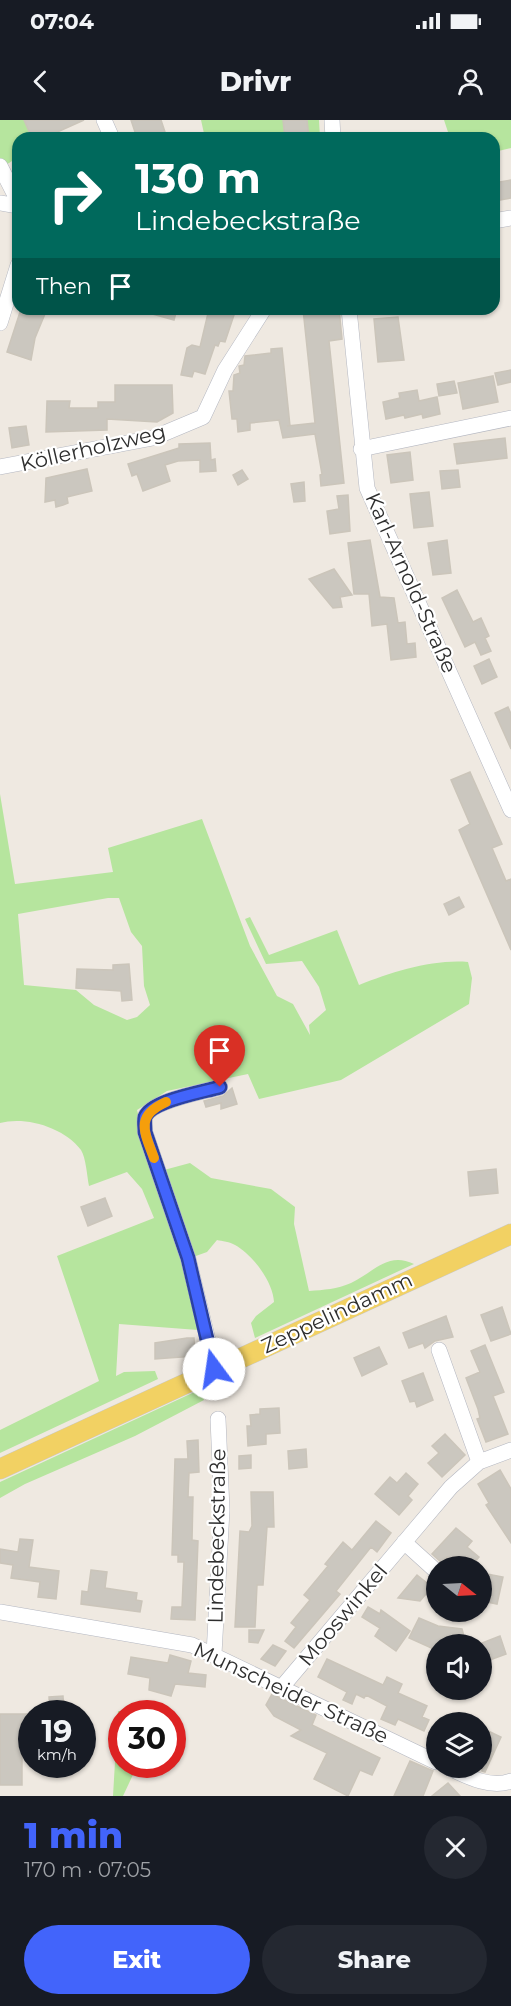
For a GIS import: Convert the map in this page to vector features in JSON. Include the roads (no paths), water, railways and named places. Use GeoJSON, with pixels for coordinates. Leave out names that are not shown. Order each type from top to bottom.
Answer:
{"type":"FeatureCollection","features":[{"type":"Feature","properties":{"kind":"main road","name":"Zeppelindamm"},"geometry":{"type":"LineString","coordinates":[[0,1469],[511,1234]]}},
{"type":"Feature","properties":{"kind":"street"},"geometry":{"type":"LineString","coordinates":[[0,166],[12,189]]}},
{"type":"Feature","properties":{"kind":"street"},"geometry":{"type":"LineString","coordinates":[[0,323],[12,284]]}},
{"type":"Feature","properties":{"kind":"street","name":"Köllerholzweg"},"geometry":{"type":"LineString","coordinates":[[0,467],[153,438],[202,417],[225,370],[260,315]]}},
{"type":"Feature","properties":{"kind":"street","name":"Karl-Arnold-Straße"},"geometry":{"type":"LineString","coordinates":[[350,315],[361,449],[371,496],[511,810]]}},
{"type":"Feature","properties":{"kind":"street"},"geometry":{"type":"LineString","coordinates":[[361,449],[511,418]]}},
{"type":"Feature","properties":{"kind":"street"},"geometry":{"type":"LineString","coordinates":[[214,1369],[188,1258],[145,1132],[145,1118],[151,1109],[165,1102],[220,1087]]}},
{"type":"Feature","properties":{"kind":"street"},"geometry":{"type":"LineString","coordinates":[[439,1350],[479,1462]]}},
{"type":"Feature","properties":{"kind":"street","name":"Lindebeckstraße"},"geometry":{"type":"LineString","coordinates":[[214,1654],[222,1510],[218,1419]]}},
{"type":"Feature","properties":{"kind":"street","name":"Mooswinkel"},"geometry":{"type":"LineString","coordinates":[[282,1687],[451,1487],[479,1462],[511,1450]]}},
{"type":"Feature","properties":{"kind":"street"},"geometry":{"type":"LineString","coordinates":[[404,1542],[426,1562]]}},
{"type":"Feature","properties":{"kind":"street","name":"Munscheider Straße"},"geometry":{"type":"LineString","coordinates":[[6,1614],[192,1645],[426,1757]]}},
{"type":"Feature","properties":{"kind":"street"},"geometry":{"type":"LineString","coordinates":[[474,1778],[507,1783]]}},
{"type":"Feature","properties":{"kind":"street"},"geometry":{"type":"LineString","coordinates":[[492,1796],[507,1783]]}}]}
